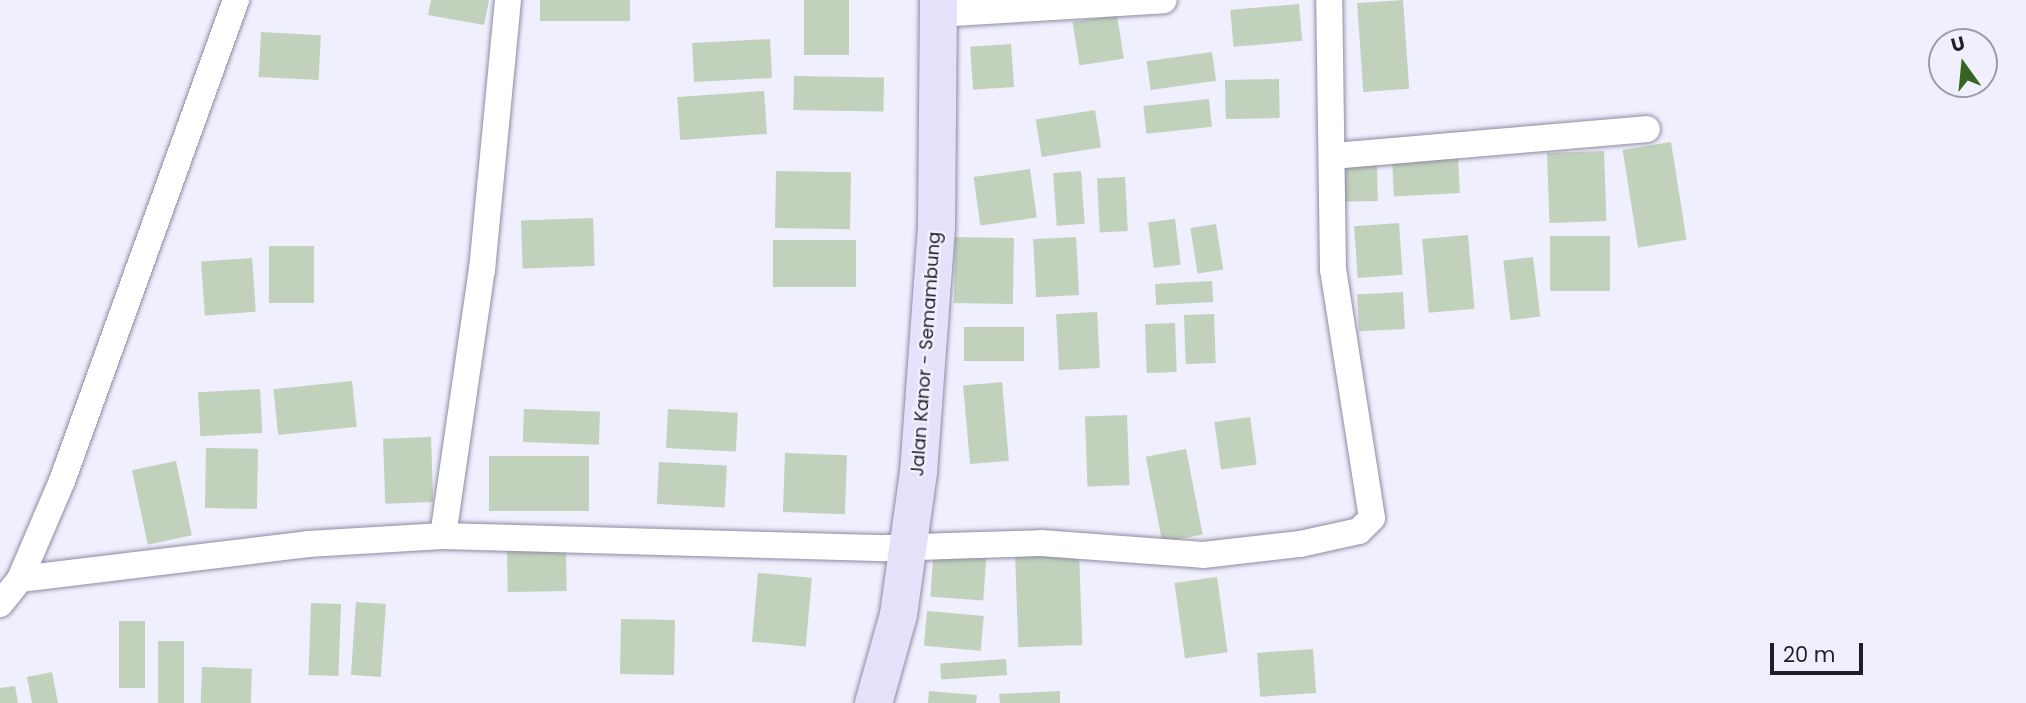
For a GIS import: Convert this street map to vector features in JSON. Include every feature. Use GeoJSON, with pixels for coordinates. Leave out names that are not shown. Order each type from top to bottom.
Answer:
{"type":"FeatureCollection","features":[{"type":"Feature","properties":{"kind":"street"},"geometry":{"type":"LineString","coordinates":[[0,604],[20,579],[132,295],[236,0]]}},
{"type":"Feature","properties":{"kind":"street"},"geometry":{"type":"LineString","coordinates":[[443,536],[482,270],[508,0]]}},
{"type":"Feature","properties":{"kind":"street"},"geometry":{"type":"LineString","coordinates":[[938,7],[1164,0]]}},
{"type":"Feature","properties":{"kind":"street"},"geometry":{"type":"LineString","coordinates":[[20,579],[308,544],[443,536],[897,548],[1041,543],[1203,555],[1348,535],[1371,523],[1353,376],[1337,310],[1329,0]]}},
{"type":"Feature","properties":{"kind":"street","name":"Jalan Kanor - Semambung"},"geometry":{"type":"LineString","coordinates":[[873,703],[898,614],[897,548],[918,472],[936,228],[938,7]]}},
{"type":"Feature","properties":{"kind":"street"},"geometry":{"type":"LineString","coordinates":[[1333,156],[1647,129]]}},
{"type":"Feature","properties":{"kind":"building"},"geometry":{"type":"Polygon","coordinates":[[[431,0],[489,0],[484,25],[428,15],[431,0]]]}},
{"type":"Feature","properties":{"kind":"building"},"geometry":{"type":"Polygon","coordinates":[[[540,0],[630,0],[630,21],[540,21],[540,0]]]}},
{"type":"Feature","properties":{"kind":"building"},"geometry":{"type":"Polygon","coordinates":[[[804,0],[849,0],[849,55],[804,55],[804,0]]]}},
{"type":"Feature","properties":{"kind":"building"},"geometry":{"type":"Polygon","coordinates":[[[1403,0],[1409,89],[1363,92],[1357,3],[1403,0]]]}},
{"type":"Feature","properties":{"kind":"building"},"geometry":{"type":"Polygon","coordinates":[[[1299,4],[1302,41],[1233,47],[1230,10],[1299,4]]]}},
{"type":"Feature","properties":{"kind":"building"},"geometry":{"type":"Polygon","coordinates":[[[1117,15],[1124,58],[1079,65],[1073,22],[1117,15]]]}},
{"type":"Feature","properties":{"kind":"building"},"geometry":{"type":"Polygon","coordinates":[[[261,32],[321,35],[319,80],[259,77],[261,32]]]}},
{"type":"Feature","properties":{"kind":"building"},"geometry":{"type":"Polygon","coordinates":[[[770,39],[772,78],[694,82],[692,43],[770,39]]]}},
{"type":"Feature","properties":{"kind":"building"},"geometry":{"type":"Polygon","coordinates":[[[1011,44],[1014,87],[973,90],[970,47],[1011,44]]]}},
{"type":"Feature","properties":{"kind":"building"},"geometry":{"type":"Polygon","coordinates":[[[1212,52],[1216,81],[1151,90],[1147,61],[1212,52]]]}},
{"type":"Feature","properties":{"kind":"building"},"geometry":{"type":"Polygon","coordinates":[[[794,76],[884,78],[883,112],[793,110],[794,76]]]}},
{"type":"Feature","properties":{"kind":"building"},"geometry":{"type":"Polygon","coordinates":[[[1279,79],[1280,118],[1226,119],[1225,80],[1279,79]]]}},
{"type":"Feature","properties":{"kind":"building"},"geometry":{"type":"Polygon","coordinates":[[[764,91],[767,134],[680,140],[677,97],[764,91]]]}},
{"type":"Feature","properties":{"kind":"building"},"geometry":{"type":"Polygon","coordinates":[[[1209,99],[1212,127],[1146,134],[1143,106],[1209,99]]]}},
{"type":"Feature","properties":{"kind":"building"},"geometry":{"type":"Polygon","coordinates":[[[1095,110],[1101,148],[1042,157],[1036,119],[1095,110]]]}},
{"type":"Feature","properties":{"kind":"building"},"geometry":{"type":"Polygon","coordinates":[[[1671,142],[1686,240],[1638,247],[1623,150],[1671,142]]]}},
{"type":"Feature","properties":{"kind":"building"},"geometry":{"type":"Polygon","coordinates":[[[1604,151],[1606,221],[1549,223],[1547,153],[1604,151]]]}},
{"type":"Feature","properties":{"kind":"building"},"geometry":{"type":"Polygon","coordinates":[[[1458,156],[1460,193],[1394,196],[1392,159],[1458,156]]]}},
{"type":"Feature","properties":{"kind":"building"},"geometry":{"type":"Polygon","coordinates":[[[1377,160],[1378,201],[1341,202],[1340,161],[1377,160]]]}},
{"type":"Feature","properties":{"kind":"building"},"geometry":{"type":"Polygon","coordinates":[[[1030,169],[1037,218],[980,225],[974,177],[1030,169]]]}},
{"type":"Feature","properties":{"kind":"building"},"geometry":{"type":"Polygon","coordinates":[[[776,171],[851,172],[850,229],[775,228],[776,171]]]}},
{"type":"Feature","properties":{"kind":"building"},"geometry":{"type":"Polygon","coordinates":[[[1081,171],[1085,224],[1057,226],[1053,173],[1081,171]]]}},
{"type":"Feature","properties":{"kind":"building"},"geometry":{"type":"Polygon","coordinates":[[[1125,177],[1128,231],[1100,232],[1097,178],[1125,177]]]}},
{"type":"Feature","properties":{"kind":"building"},"geometry":{"type":"Polygon","coordinates":[[[593,218],[595,266],[523,268],[521,221],[593,218]]]}},
{"type":"Feature","properties":{"kind":"building"},"geometry":{"type":"Polygon","coordinates":[[[1175,219],[1181,265],[1154,268],[1148,222],[1175,219]]]}},
{"type":"Feature","properties":{"kind":"building"},"geometry":{"type":"Polygon","coordinates":[[[1399,223],[1403,275],[1358,278],[1354,226],[1399,223]]]}},
{"type":"Feature","properties":{"kind":"building"},"geometry":{"type":"Polygon","coordinates":[[[1216,224],[1223,269],[1198,274],[1190,228],[1216,224]]]}},
{"type":"Feature","properties":{"kind":"building"},"geometry":{"type":"Polygon","coordinates":[[[1468,235],[1474,309],[1429,313],[1422,239],[1468,235]]]}},
{"type":"Feature","properties":{"kind":"building"},"geometry":{"type":"Polygon","coordinates":[[[1550,236],[1610,236],[1610,291],[1550,291],[1550,236]]]}},
{"type":"Feature","properties":{"kind":"building"},"geometry":{"type":"Polygon","coordinates":[[[955,237],[1014,238],[1013,304],[954,303],[955,237]]]}},
{"type":"Feature","properties":{"kind":"building"},"geometry":{"type":"Polygon","coordinates":[[[1076,237],[1079,295],[1036,297],[1033,239],[1076,237]]]}},
{"type":"Feature","properties":{"kind":"building"},"geometry":{"type":"Polygon","coordinates":[[[773,240],[856,240],[856,287],[773,287],[773,240]]]}},
{"type":"Feature","properties":{"kind":"building"},"geometry":{"type":"Polygon","coordinates":[[[269,246],[314,246],[314,303],[269,303],[269,246]]]}},
{"type":"Feature","properties":{"kind":"building"},"geometry":{"type":"Polygon","coordinates":[[[1533,257],[1540,317],[1511,320],[1503,261],[1533,257]]]}},
{"type":"Feature","properties":{"kind":"building"},"geometry":{"type":"Polygon","coordinates":[[[252,258],[256,312],[205,315],[201,262],[252,258]]]}},
{"type":"Feature","properties":{"kind":"building"},"geometry":{"type":"Polygon","coordinates":[[[1212,281],[1213,302],[1156,305],[1155,284],[1212,281]]]}},
{"type":"Feature","properties":{"kind":"building"},"geometry":{"type":"Polygon","coordinates":[[[1403,292],[1405,329],[1359,331],[1357,294],[1403,292]]]}},
{"type":"Feature","properties":{"kind":"building"},"geometry":{"type":"Polygon","coordinates":[[[1097,312],[1100,368],[1059,370],[1056,314],[1097,312]]]}},
{"type":"Feature","properties":{"kind":"building"},"geometry":{"type":"Polygon","coordinates":[[[1214,314],[1216,363],[1186,364],[1184,315],[1214,314]]]}},
{"type":"Feature","properties":{"kind":"building"},"geometry":{"type":"Polygon","coordinates":[[[1175,323],[1177,372],[1147,373],[1145,324],[1175,323]]]}},
{"type":"Feature","properties":{"kind":"building"},"geometry":{"type":"Polygon","coordinates":[[[964,327],[1024,327],[1024,361],[964,361],[964,327]]]}},
{"type":"Feature","properties":{"kind":"building"},"geometry":{"type":"Polygon","coordinates":[[[352,381],[357,427],[278,435],[273,389],[352,381]]]}},
{"type":"Feature","properties":{"kind":"building"},"geometry":{"type":"Polygon","coordinates":[[[1002,382],[1009,461],[970,464],[963,385],[1002,382]]]}},
{"type":"Feature","properties":{"kind":"building"},"geometry":{"type":"Polygon","coordinates":[[[260,389],[262,433],[200,436],[198,392],[260,389]]]}},
{"type":"Feature","properties":{"kind":"building"},"geometry":{"type":"Polygon","coordinates":[[[524,409],[600,412],[599,445],[523,442],[524,409]]]}},
{"type":"Feature","properties":{"kind":"building"},"geometry":{"type":"Polygon","coordinates":[[[668,409],[738,413],[736,452],[666,448],[668,409]]]}},
{"type":"Feature","properties":{"kind":"building"},"geometry":{"type":"Polygon","coordinates":[[[1127,415],[1129,485],[1087,486],[1085,416],[1127,415]]]}},
{"type":"Feature","properties":{"kind":"building"},"geometry":{"type":"Polygon","coordinates":[[[1250,417],[1257,465],[1221,470],[1214,422],[1250,417]]]}},
{"type":"Feature","properties":{"kind":"building"},"geometry":{"type":"Polygon","coordinates":[[[431,437],[433,502],[385,504],[383,439],[431,437]]]}},
{"type":"Feature","properties":{"kind":"building"},"geometry":{"type":"Polygon","coordinates":[[[206,448],[258,449],[257,509],[205,508],[206,448]]]}},
{"type":"Feature","properties":{"kind":"building"},"geometry":{"type":"Polygon","coordinates":[[[1186,449],[1203,534],[1162,542],[1146,457],[1186,449]]]}},
{"type":"Feature","properties":{"kind":"building"},"geometry":{"type":"Polygon","coordinates":[[[785,453],[847,455],[845,514],[783,512],[785,453]]]}},
{"type":"Feature","properties":{"kind":"building"},"geometry":{"type":"Polygon","coordinates":[[[489,456],[589,456],[589,511],[489,511],[489,456]]]}},
{"type":"Feature","properties":{"kind":"building"},"geometry":{"type":"Polygon","coordinates":[[[176,461],[192,535],[148,545],[132,470],[176,461]]]}},
{"type":"Feature","properties":{"kind":"building"},"geometry":{"type":"Polygon","coordinates":[[[659,462],[727,466],[725,508],[657,504],[659,462]]]}},
{"type":"Feature","properties":{"kind":"building"},"geometry":{"type":"Polygon","coordinates":[[[934,545],[987,549],[983,601],[930,597],[934,545]]]}},
{"type":"Feature","properties":{"kind":"building"},"geometry":{"type":"Polygon","coordinates":[[[566,550],[567,591],[508,592],[507,551],[566,550]]]}},
{"type":"Feature","properties":{"kind":"building"},"geometry":{"type":"Polygon","coordinates":[[[1079,551],[1082,645],[1018,647],[1015,553],[1079,551]]]}},
{"type":"Feature","properties":{"kind":"building"},"geometry":{"type":"Polygon","coordinates":[[[758,573],[812,578],[806,646],[752,642],[758,573]]]}},
{"type":"Feature","properties":{"kind":"building"},"geometry":{"type":"Polygon","coordinates":[[[1217,577],[1228,652],[1185,658],[1174,583],[1217,577]]]}},
{"type":"Feature","properties":{"kind":"building"},"geometry":{"type":"Polygon","coordinates":[[[356,602],[386,604],[381,677],[351,675],[356,602]]]}},
{"type":"Feature","properties":{"kind":"building"},"geometry":{"type":"Polygon","coordinates":[[[311,603],[341,604],[338,676],[308,675],[311,603]]]}},
{"type":"Feature","properties":{"kind":"building"},"geometry":{"type":"Polygon","coordinates":[[[927,611],[984,616],[981,651],[924,646],[927,611]]]}},
{"type":"Feature","properties":{"kind":"building"},"geometry":{"type":"Polygon","coordinates":[[[621,619],[675,620],[674,675],[620,674],[621,619]]]}},
{"type":"Feature","properties":{"kind":"building"},"geometry":{"type":"Polygon","coordinates":[[[119,621],[145,621],[145,688],[119,688],[119,621]]]}},
{"type":"Feature","properties":{"kind":"building"},"geometry":{"type":"Polygon","coordinates":[[[158,641],[184,641],[184,703],[158,703],[158,641]]]}},
{"type":"Feature","properties":{"kind":"building"},"geometry":{"type":"Polygon","coordinates":[[[1313,649],[1316,693],[1260,697],[1257,653],[1313,649]]]}},
{"type":"Feature","properties":{"kind":"building"},"geometry":{"type":"Polygon","coordinates":[[[1006,659],[1007,675],[941,680],[940,664],[1006,659]]]}},
{"type":"Feature","properties":{"kind":"building"},"geometry":{"type":"Polygon","coordinates":[[[202,667],[252,669],[251,703],[201,703],[202,667]]]}},
{"type":"Feature","properties":{"kind":"building"},"geometry":{"type":"Polygon","coordinates":[[[52,672],[58,703],[32,703],[27,677],[52,672]]]}},
{"type":"Feature","properties":{"kind":"building"},"geometry":{"type":"Polygon","coordinates":[[[15,686],[18,703],[0,703],[0,688],[15,686]]]}},
{"type":"Feature","properties":{"kind":"building"},"geometry":{"type":"Polygon","coordinates":[[[929,691],[977,695],[976,703],[928,703],[929,691]]]}},
{"type":"Feature","properties":{"kind":"building"},"geometry":{"type":"Polygon","coordinates":[[[1060,691],[1060,703],[1000,703],[999,694],[1060,691]]]}}]}
